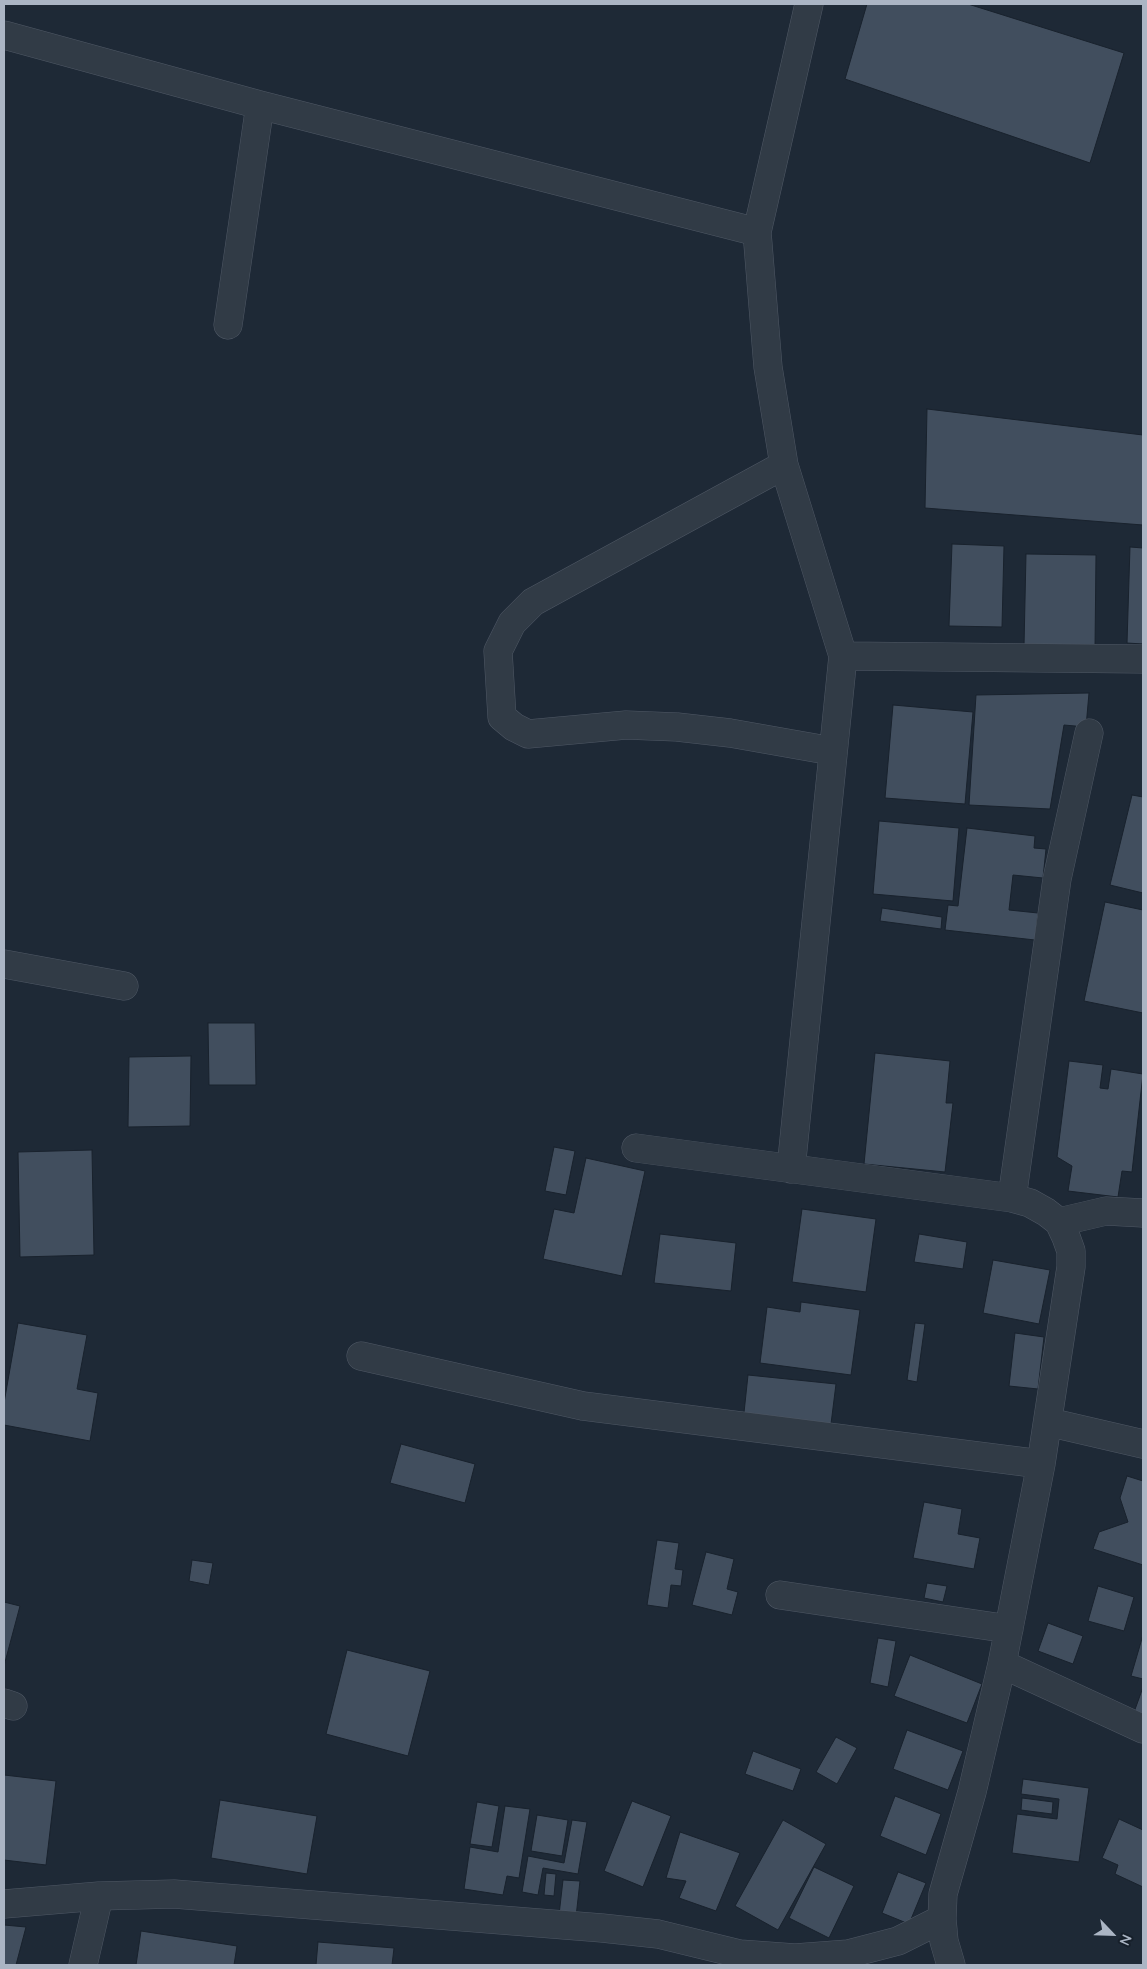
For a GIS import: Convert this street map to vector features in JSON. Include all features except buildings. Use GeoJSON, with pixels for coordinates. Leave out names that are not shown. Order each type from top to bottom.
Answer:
{"type":"FeatureCollection","features":[{"type":"Feature","properties":{"kind":"street"},"geometry":{"type":"LineString","coordinates":[[790,1169],[843,656],[784,465],[768,367],[758,232],[809,4]]}},
{"type":"Feature","properties":{"kind":"street"},"geometry":{"type":"LineString","coordinates":[[4,35],[260,105],[758,232]]}},
{"type":"Feature","properties":{"kind":"street"},"geometry":{"type":"LineString","coordinates":[[228,325],[260,105]]}},
{"type":"Feature","properties":{"kind":"street"},"geometry":{"type":"LineString","coordinates":[[784,465],[533,602],[512,623],[498,651],[502,717],[514,727],[528,734],[626,725],[678,727],[730,733],[832,751]]}},
{"type":"Feature","properties":{"kind":"street"},"geometry":{"type":"LineString","coordinates":[[843,656],[1143,659]]}},
{"type":"Feature","properties":{"kind":"street"},"geometry":{"type":"LineString","coordinates":[[1012,1198],[1057,879],[1089,733]]}},
{"type":"Feature","properties":{"kind":"street"},"geometry":{"type":"LineString","coordinates":[[4,964],[124,986]]}},
{"type":"Feature","properties":{"kind":"street"},"geometry":{"type":"LineString","coordinates":[[636,1148],[1012,1198],[1030,1203],[1059,1222],[1071,1251],[1071,1267],[1042,1464],[1002,1664],[972,1792],[943,1894],[942,1919],[944,1940],[951,1965]]}},
{"type":"Feature","properties":{"kind":"street"},"geometry":{"type":"LineString","coordinates":[[1059,1222],[1106,1211],[1143,1213]]}},
{"type":"Feature","properties":{"kind":"street"},"geometry":{"type":"LineString","coordinates":[[361,1356],[583,1406],[1042,1464]]}},
{"type":"Feature","properties":{"kind":"street"},"geometry":{"type":"LineString","coordinates":[[1048,1422],[1143,1444]]}},
{"type":"Feature","properties":{"kind":"street"},"geometry":{"type":"LineString","coordinates":[[780,1595],[1008,1629]]}},
{"type":"Feature","properties":{"kind":"street"},"geometry":{"type":"LineString","coordinates":[[1002,1664],[1143,1729]]}},
{"type":"Feature","properties":{"kind":"street"},"geometry":{"type":"LineString","coordinates":[[4,1904],[100,1896],[174,1894],[658,1934],[737,1960],[848,1954],[898,1941],[942,1919]]}},
{"type":"Feature","properties":{"kind":"street"},"geometry":{"type":"LineString","coordinates":[[83,1965],[100,1896]]}}]}
